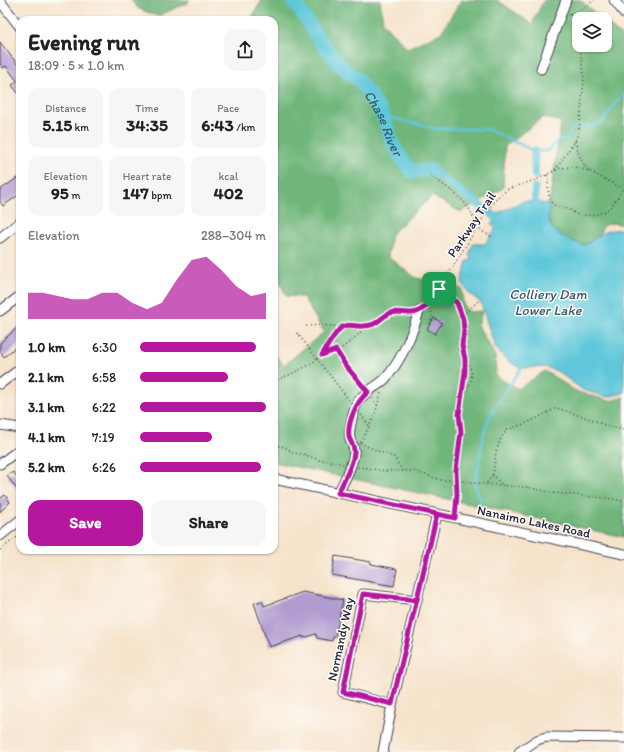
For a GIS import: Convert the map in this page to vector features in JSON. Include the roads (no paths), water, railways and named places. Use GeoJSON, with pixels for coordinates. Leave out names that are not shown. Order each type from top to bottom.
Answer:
{"type":"FeatureCollection","features":[{"type":"Feature","properties":{"kind":"street"},"geometry":{"type":"LineString","coordinates":[[614,0],[624,13]]}},
{"type":"Feature","properties":{"kind":"street"},"geometry":{"type":"LineString","coordinates":[[0,1],[16,22]]}},
{"type":"Feature","properties":{"kind":"street"},"geometry":{"type":"LineString","coordinates":[[541,69],[565,3]]}},
{"type":"Feature","properties":{"kind":"street"},"geometry":{"type":"LineString","coordinates":[[0,238],[16,225]]}},
{"type":"Feature","properties":{"kind":"street"},"geometry":{"type":"LineString","coordinates":[[0,311],[16,299]]}},
{"type":"Feature","properties":{"kind":"street"},"geometry":{"type":"LineString","coordinates":[[338,493],[355,452],[349,438],[358,403],[368,392],[383,380],[399,360],[414,328],[419,311]]}},
{"type":"Feature","properties":{"kind":"street"},"geometry":{"type":"LineString","coordinates":[[0,384],[16,372]]}},
{"type":"Feature","properties":{"kind":"street"},"geometry":{"type":"LineString","coordinates":[[0,425],[16,427]]}},
{"type":"Feature","properties":{"kind":"street"},"geometry":{"type":"LineString","coordinates":[[0,464],[16,452]]}},
{"type":"Feature","properties":{"kind":"street","name":"Nanaimo Lakes Road"},"geometry":{"type":"LineString","coordinates":[[278,480],[624,554]]}},
{"type":"Feature","properties":{"kind":"street"},"geometry":{"type":"LineString","coordinates":[[383,752],[392,704],[437,514]]}},
{"type":"Feature","properties":{"kind":"street"},"geometry":{"type":"LineString","coordinates":[[0,536],[16,523]]}},
{"type":"Feature","properties":{"kind":"street","name":"Normandy Way"},"geometry":{"type":"LineString","coordinates":[[392,704],[343,692],[363,594],[417,600]]}},
{"type":"Feature","properties":{"kind":"street"},"geometry":{"type":"LineString","coordinates":[[519,752],[537,740],[546,737],[624,738]]}},
{"type":"Feature","properties":{"kind":"water","name":"Colliery Dam Lower Lake"},"geometry":{"type":"Polygon","coordinates":[[[523,201],[549,204],[548,214],[552,228],[564,237],[582,245],[605,232],[624,230],[624,393],[607,397],[583,390],[557,371],[545,367],[521,368],[509,362],[495,348],[481,303],[468,292],[462,282],[467,261],[470,261],[471,257],[469,256],[473,244],[485,244],[496,228],[491,224],[498,213],[523,201]]]}},
{"type":"Feature","properties":{"kind":"waterway","name":"Chase River"},"geometry":{"type":"LineString","coordinates":[[292,0],[318,38],[339,64],[358,80],[370,95],[383,116],[392,142],[401,158],[412,172],[431,170]]}},
{"type":"Feature","properties":{"kind":"waterway"},"geometry":{"type":"LineString","coordinates":[[383,116],[439,129],[487,129],[534,151],[548,151],[558,140],[567,139],[571,130],[576,126],[591,126],[602,122],[624,93]]}},
{"type":"Feature","properties":{"kind":"waterway"},"geometry":{"type":"LineString","coordinates":[[534,151],[535,175]]}},
{"type":"Feature","properties":{"kind":"waterway","name":"Chase River"},"geometry":{"type":"LineString","coordinates":[[431,170],[496,217]]}},
{"type":"Feature","properties":{"kind":"waterway"},"geometry":{"type":"LineString","coordinates":[[535,188],[535,202]]}},
{"type":"Feature","properties":{"kind":"waterway"},"geometry":{"type":"LineString","coordinates":[[479,509],[480,501],[475,483],[484,433],[490,415],[521,368]]}}]}
